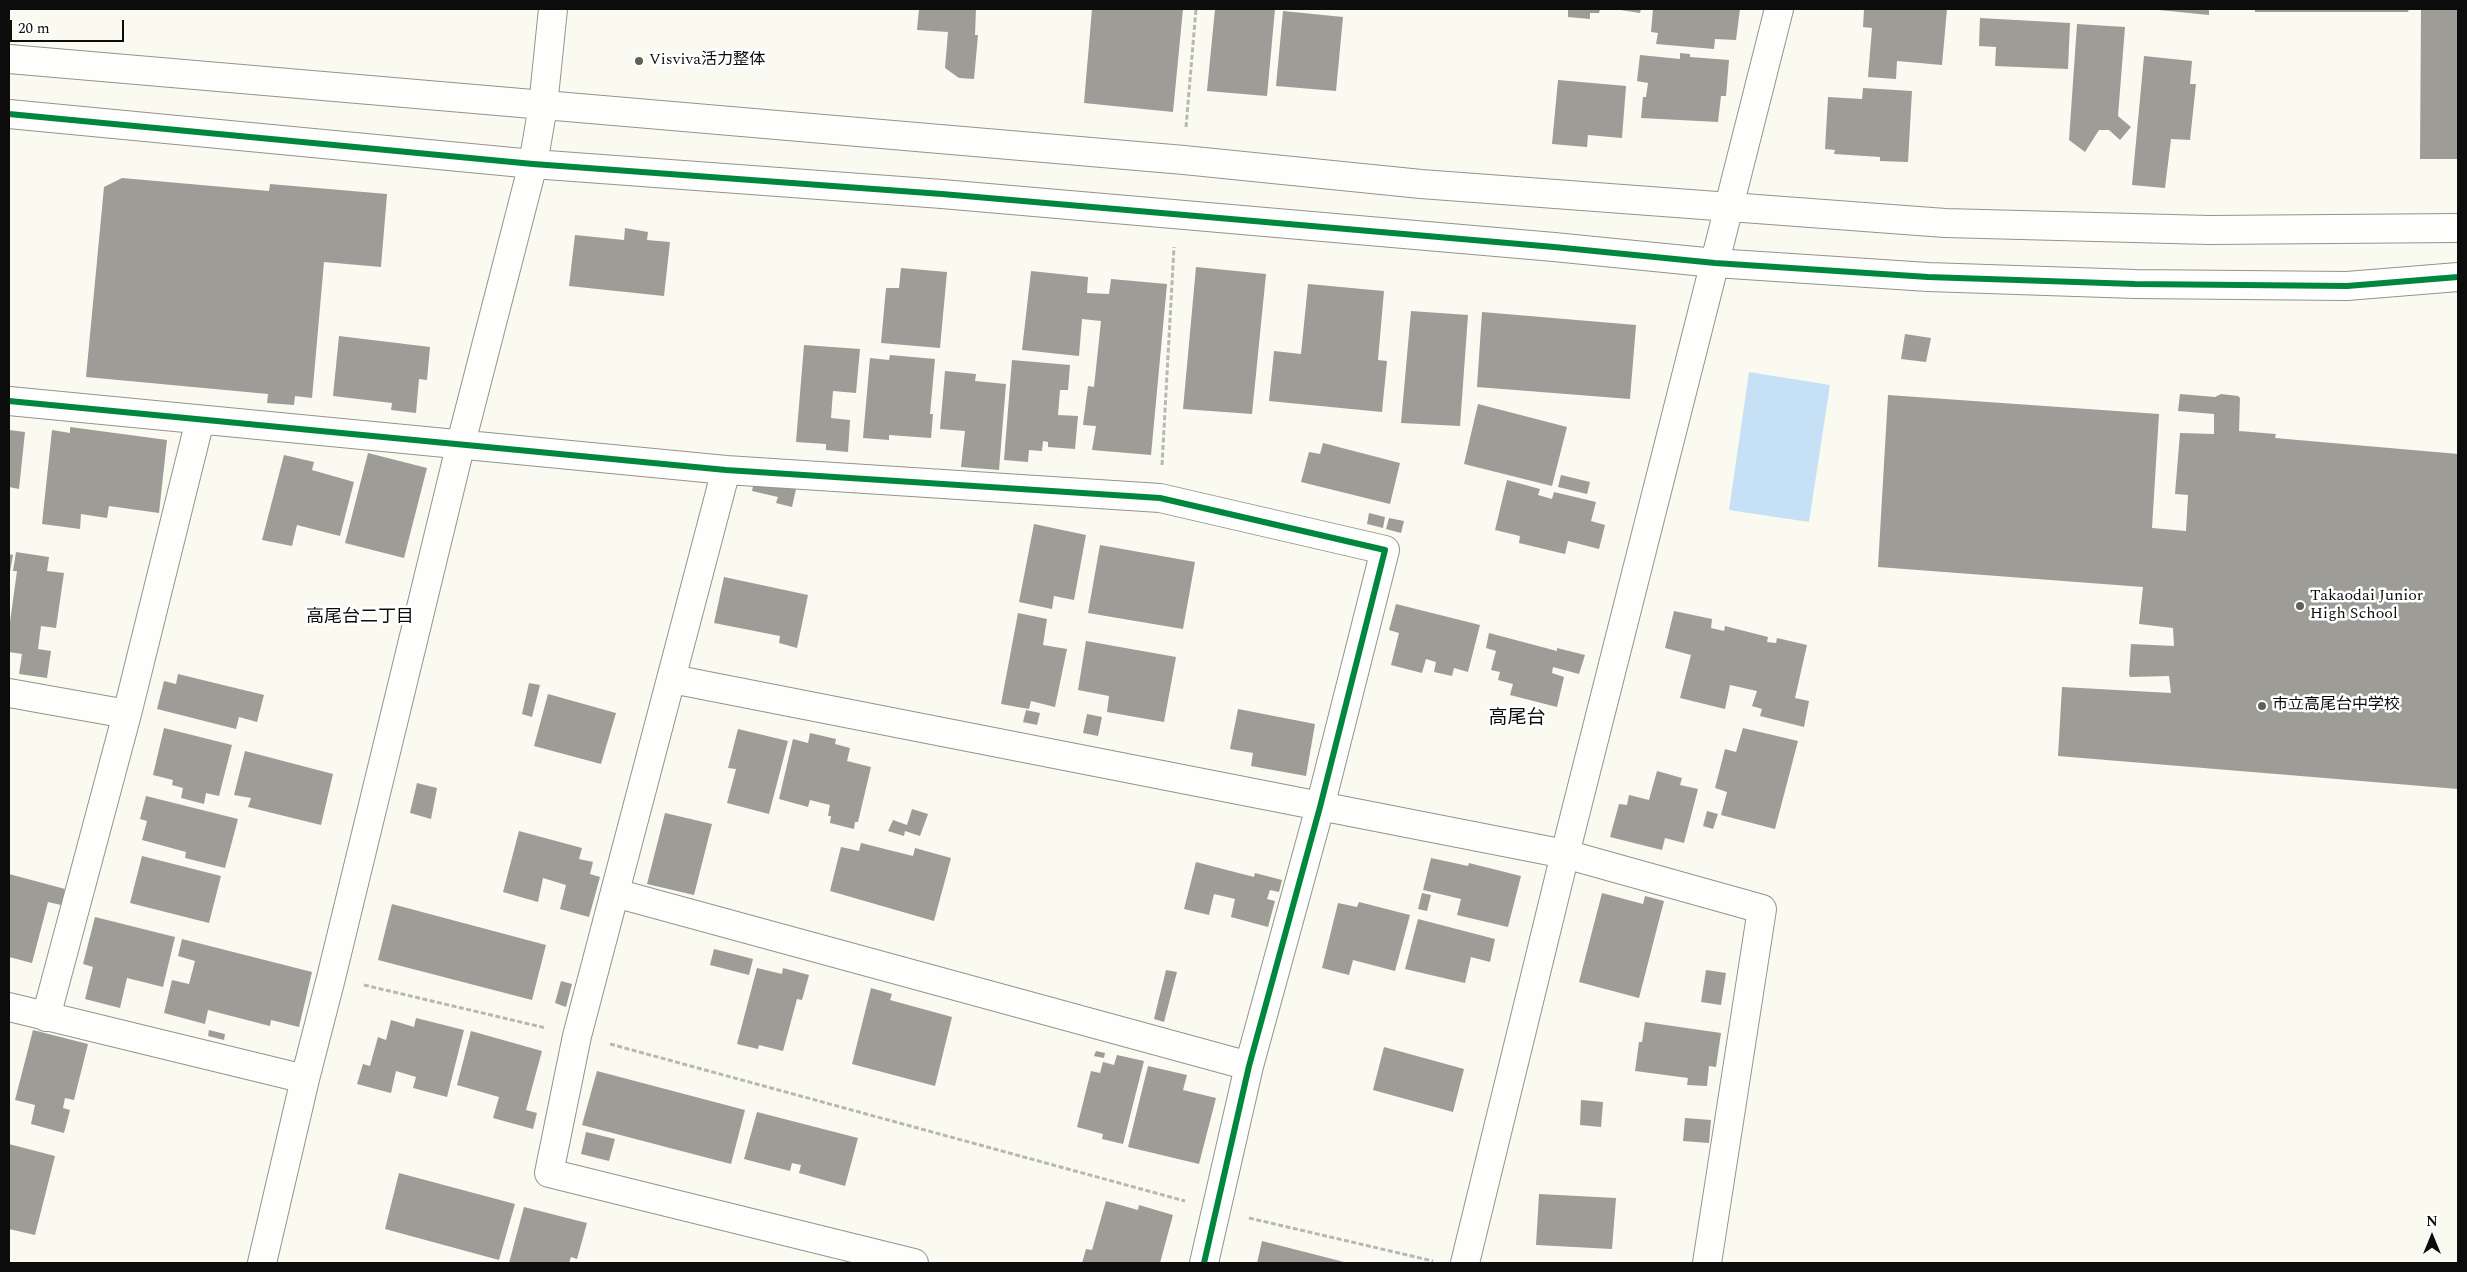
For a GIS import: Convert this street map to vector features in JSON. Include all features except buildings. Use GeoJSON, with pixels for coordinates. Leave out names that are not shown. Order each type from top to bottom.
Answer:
{"type":"FeatureCollection","features":[{"type":"Feature","properties":{"kind":"street"},"geometry":{"type":"LineString","coordinates":[[262,1263],[304,1079],[331,978],[461,443],[533,164],[543,106],[553,9]]}},
{"type":"Feature","properties":{"kind":"street"},"geometry":{"type":"LineString","coordinates":[[1465,1263],[1565,854],[1779,9]]}},
{"type":"Feature","properties":{"kind":"street"},"geometry":{"type":"LineString","coordinates":[[9,59],[1184,160],[1421,184],[1945,223],[2170,229],[2385,230],[2458,228]]}},
{"type":"Feature","properties":{"kind":"street"},"geometry":{"type":"LineString","coordinates":[[9,114],[533,164],[942,194],[1554,247],[1715,263],[1928,277],[2135,284],[2347,286],[2458,277]]}},
{"type":"Feature","properties":{"kind":"street"},"geometry":{"type":"LineString","coordinates":[[9,401],[726,470],[1160,498],[1385,550],[1320,807],[1249,1066],[1204,1263]]}},
{"type":"Feature","properties":{"kind":"street"},"geometry":{"type":"LineString","coordinates":[[46,1017],[128,714],[200,420]]}},
{"type":"Feature","properties":{"kind":"street"},"geometry":{"type":"LineString","coordinates":[[726,470],[614,893],[578,1036],[549,1172],[914,1263]]}},
{"type":"Feature","properties":{"kind":"street"},"geometry":{"type":"LineString","coordinates":[[672,679],[1565,854],[1762,908],[1707,1263]]}},
{"type":"Feature","properties":{"kind":"street"},"geometry":{"type":"LineString","coordinates":[[9,693],[128,714]]}},
{"type":"Feature","properties":{"kind":"street"},"geometry":{"type":"LineString","coordinates":[[614,893],[1249,1066]]}},
{"type":"Feature","properties":{"kind":"street"},"geometry":{"type":"LineString","coordinates":[[9,1007],[304,1079]]}},
{"type":"Feature","properties":{"kind":"path"},"geometry":{"type":"LineString","coordinates":[[1184,160],[1196,9]]}},
{"type":"Feature","properties":{"kind":"path"},"geometry":{"type":"LineString","coordinates":[[1160,498],[1176,215]]}},
{"type":"Feature","properties":{"kind":"path"},"geometry":{"type":"LineString","coordinates":[[331,978],[578,1036],[1217,1210],[1441,1263]]}},
{"type":"Feature","properties":{"kind":"water"},"geometry":{"type":"Polygon","coordinates":[[[1749,372],[1830,385],[1809,522],[1729,510],[1749,372]]]}},
{"type":"Feature","properties":{"kind":"cycle path"},"geometry":{"type":"LineString","coordinates":[[9,114],[533,164],[942,194],[1554,247],[1715,263],[1928,277],[2135,284],[2347,286],[2458,277]]}},
{"type":"Feature","properties":{"kind":"cycle path"},"geometry":{"type":"LineString","coordinates":[[9,401],[726,470],[1160,498],[1385,550],[1320,807],[1249,1066],[1204,1263]]}},
{"type":"Feature","properties":{"kind":"place","name":"Visviva活力整体"},"geometry":{"type":"Point","coordinates":[639,61]}},
{"type":"Feature","properties":{"kind":"place","name":"Takaodai Junior High School"},"geometry":{"type":"Point","coordinates":[2300,606]}},
{"type":"Feature","properties":{"kind":"place","name":"市立高尾台中学校"},"geometry":{"type":"Point","coordinates":[2262,706]}},
{"type":"Feature","properties":{"kind":"district","name":"高尾台二丁目"},"geometry":{"type":"Point","coordinates":[360,618]}},
{"type":"Feature","properties":{"kind":"district","name":"高尾台"},"geometry":{"type":"Point","coordinates":[1517,719]}}]}
